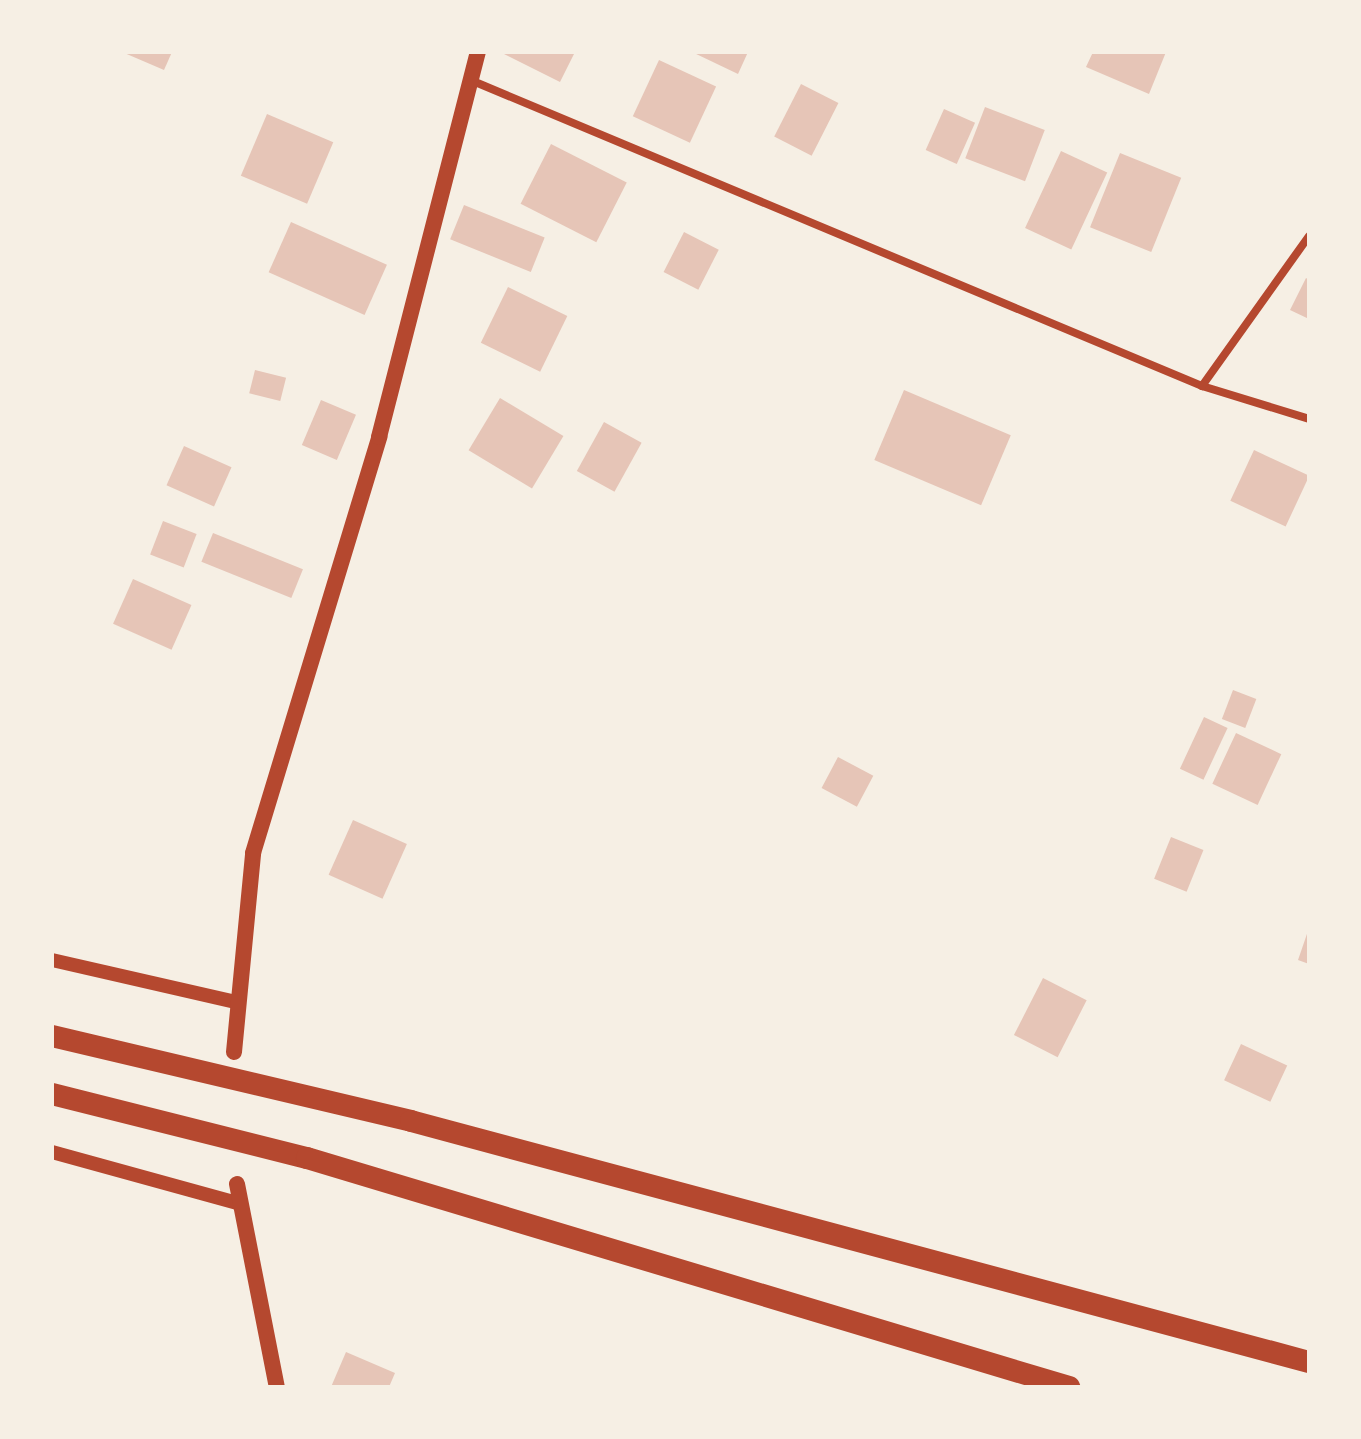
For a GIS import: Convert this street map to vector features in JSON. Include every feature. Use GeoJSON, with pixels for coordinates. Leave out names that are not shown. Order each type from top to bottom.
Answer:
{"type":"FeatureCollection","features":[{"type":"Feature","properties":{"kind":"highway"},"geometry":{"type":"LineString","coordinates":[[52,1036],[411,1121],[1309,1362]]}},
{"type":"Feature","properties":{"kind":"highway"},"geometry":{"type":"LineString","coordinates":[[52,1094],[307,1158],[1069,1387]]}},
{"type":"Feature","properties":{"kind":"main road"},"geometry":{"type":"LineString","coordinates":[[234,1052],[236,1002],[253,853],[395,377],[467,79],[478,52]]}},
{"type":"Feature","properties":{"kind":"main road"},"geometry":{"type":"LineString","coordinates":[[237,1184],[237,1203],[277,1387]]}},
{"type":"Feature","properties":{"kind":"street"},"geometry":{"type":"LineString","coordinates":[[467,79],[1202,386],[1309,419]]}},
{"type":"Feature","properties":{"kind":"street"},"geometry":{"type":"LineString","coordinates":[[1202,386],[1309,236]]}},
{"type":"Feature","properties":{"kind":"street"},"geometry":{"type":"LineString","coordinates":[[52,960],[236,1002]]}},
{"type":"Feature","properties":{"kind":"street"},"geometry":{"type":"LineString","coordinates":[[52,1152],[237,1203]]}},
{"type":"Feature","properties":{"kind":"building"},"geometry":{"type":"Polygon","coordinates":[[[122,52],[172,52],[164,70],[122,52]]]}},
{"type":"Feature","properties":{"kind":"building"},"geometry":{"type":"Polygon","coordinates":[[[500,52],[575,52],[560,82],[500,52]]]}},
{"type":"Feature","properties":{"kind":"building"},"geometry":{"type":"Polygon","coordinates":[[[692,52],[748,52],[738,74],[692,52]]]}},
{"type":"Feature","properties":{"kind":"building"},"geometry":{"type":"Polygon","coordinates":[[[1093,52],[1166,52],[1149,94],[1086,67],[1093,52]]]}},
{"type":"Feature","properties":{"kind":"building"},"geometry":{"type":"Polygon","coordinates":[[[659,60],[716,87],[690,143],[633,116],[659,60]]]}},
{"type":"Feature","properties":{"kind":"building"},"geometry":{"type":"Polygon","coordinates":[[[801,84],[838,103],[812,156],[774,137],[801,84]]]}},
{"type":"Feature","properties":{"kind":"building"},"geometry":{"type":"Polygon","coordinates":[[[985,107],[1045,130],[1025,181],[965,158],[985,107]]]}},
{"type":"Feature","properties":{"kind":"building"},"geometry":{"type":"Polygon","coordinates":[[[944,109],[975,123],[957,164],[926,150],[944,109]]]}},
{"type":"Feature","properties":{"kind":"building"},"geometry":{"type":"Polygon","coordinates":[[[267,114],[333,142],[307,204],[241,176],[267,114]]]}},
{"type":"Feature","properties":{"kind":"building"},"geometry":{"type":"Polygon","coordinates":[[[551,144],[627,183],[596,242],[521,204],[551,144]]]}},
{"type":"Feature","properties":{"kind":"building"},"geometry":{"type":"Polygon","coordinates":[[[1061,151],[1107,173],[1071,250],[1025,228],[1061,151]]]}},
{"type":"Feature","properties":{"kind":"building"},"geometry":{"type":"Polygon","coordinates":[[[1120,153],[1181,178],[1151,252],[1090,227],[1120,153]]]}},
{"type":"Feature","properties":{"kind":"building"},"geometry":{"type":"Polygon","coordinates":[[[464,205],[545,238],[531,272],[450,239],[464,205]]]}},
{"type":"Feature","properties":{"kind":"building"},"geometry":{"type":"Polygon","coordinates":[[[291,222],[387,265],[365,315],[269,272],[291,222]]]}},
{"type":"Feature","properties":{"kind":"building"},"geometry":{"type":"Polygon","coordinates":[[[684,232],[719,250],[698,290],[664,272],[684,232]]]}},
{"type":"Feature","properties":{"kind":"building"},"geometry":{"type":"Polygon","coordinates":[[[1306,278],[1309,280],[1309,319],[1290,310],[1306,278]]]}},
{"type":"Feature","properties":{"kind":"building"},"geometry":{"type":"Polygon","coordinates":[[[508,287],[567,316],[540,372],[481,343],[508,287]]]}},
{"type":"Feature","properties":{"kind":"building"},"geometry":{"type":"Polygon","coordinates":[[[255,370],[286,378],[280,401],[249,393],[255,370]]]}},
{"type":"Feature","properties":{"kind":"building"},"geometry":{"type":"Polygon","coordinates":[[[904,390],[1011,435],[981,505],[874,460],[904,390]]]}},
{"type":"Feature","properties":{"kind":"building"},"geometry":{"type":"Polygon","coordinates":[[[500,398],[563,436],[532,488],[469,450],[500,398]]]}},
{"type":"Feature","properties":{"kind":"building"},"geometry":{"type":"Polygon","coordinates":[[[321,400],[356,415],[337,460],[302,445],[321,400]]]}},
{"type":"Feature","properties":{"kind":"building"},"geometry":{"type":"Polygon","coordinates":[[[604,422],[642,443],[614,492],[577,471],[604,422]]]}},
{"type":"Feature","properties":{"kind":"building"},"geometry":{"type":"Polygon","coordinates":[[[184,446],[232,467],[214,506],[167,485],[184,446]]]}},
{"type":"Feature","properties":{"kind":"building"},"geometry":{"type":"Polygon","coordinates":[[[1254,450],[1309,476],[1286,527],[1230,501],[1254,450]]]}},
{"type":"Feature","properties":{"kind":"building"},"geometry":{"type":"Polygon","coordinates":[[[163,521],[197,534],[184,568],[150,555],[163,521]]]}},
{"type":"Feature","properties":{"kind":"building"},"geometry":{"type":"Polygon","coordinates":[[[213,533],[303,569],[291,598],[201,562],[213,533]]]}},
{"type":"Feature","properties":{"kind":"building"},"geometry":{"type":"Polygon","coordinates":[[[133,579],[191,605],[172,650],[113,624],[133,579]]]}},
{"type":"Feature","properties":{"kind":"building"},"geometry":{"type":"Polygon","coordinates":[[[1233,690],[1256,699],[1245,728],[1222,719],[1233,690]]]}},
{"type":"Feature","properties":{"kind":"building"},"geometry":{"type":"Polygon","coordinates":[[[1204,717],[1228,728],[1203,780],[1180,769],[1204,717]]]}},
{"type":"Feature","properties":{"kind":"building"},"geometry":{"type":"Polygon","coordinates":[[[1236,733],[1281,754],[1258,805],[1212,784],[1236,733]]]}},
{"type":"Feature","properties":{"kind":"building"},"geometry":{"type":"Polygon","coordinates":[[[838,757],[873,776],[857,807],[822,788],[838,757]]]}},
{"type":"Feature","properties":{"kind":"building"},"geometry":{"type":"Polygon","coordinates":[[[353,820],[407,844],[382,899],[329,875],[353,820]]]}},
{"type":"Feature","properties":{"kind":"building"},"geometry":{"type":"Polygon","coordinates":[[[1171,837],[1203,850],[1187,892],[1154,879],[1171,837]]]}},
{"type":"Feature","properties":{"kind":"building"},"geometry":{"type":"Polygon","coordinates":[[[1309,931],[1309,964],[1298,960],[1309,931]]]}},
{"type":"Feature","properties":{"kind":"building"},"geometry":{"type":"Polygon","coordinates":[[[1043,978],[1087,1000],[1058,1057],[1014,1035],[1043,978]]]}},
{"type":"Feature","properties":{"kind":"building"},"geometry":{"type":"Polygon","coordinates":[[[1241,1044],[1287,1066],[1270,1102],[1224,1080],[1241,1044]]]}},
{"type":"Feature","properties":{"kind":"building"},"geometry":{"type":"Polygon","coordinates":[[[346,1352],[395,1373],[389,1387],[331,1387],[346,1352]]]}}]}
